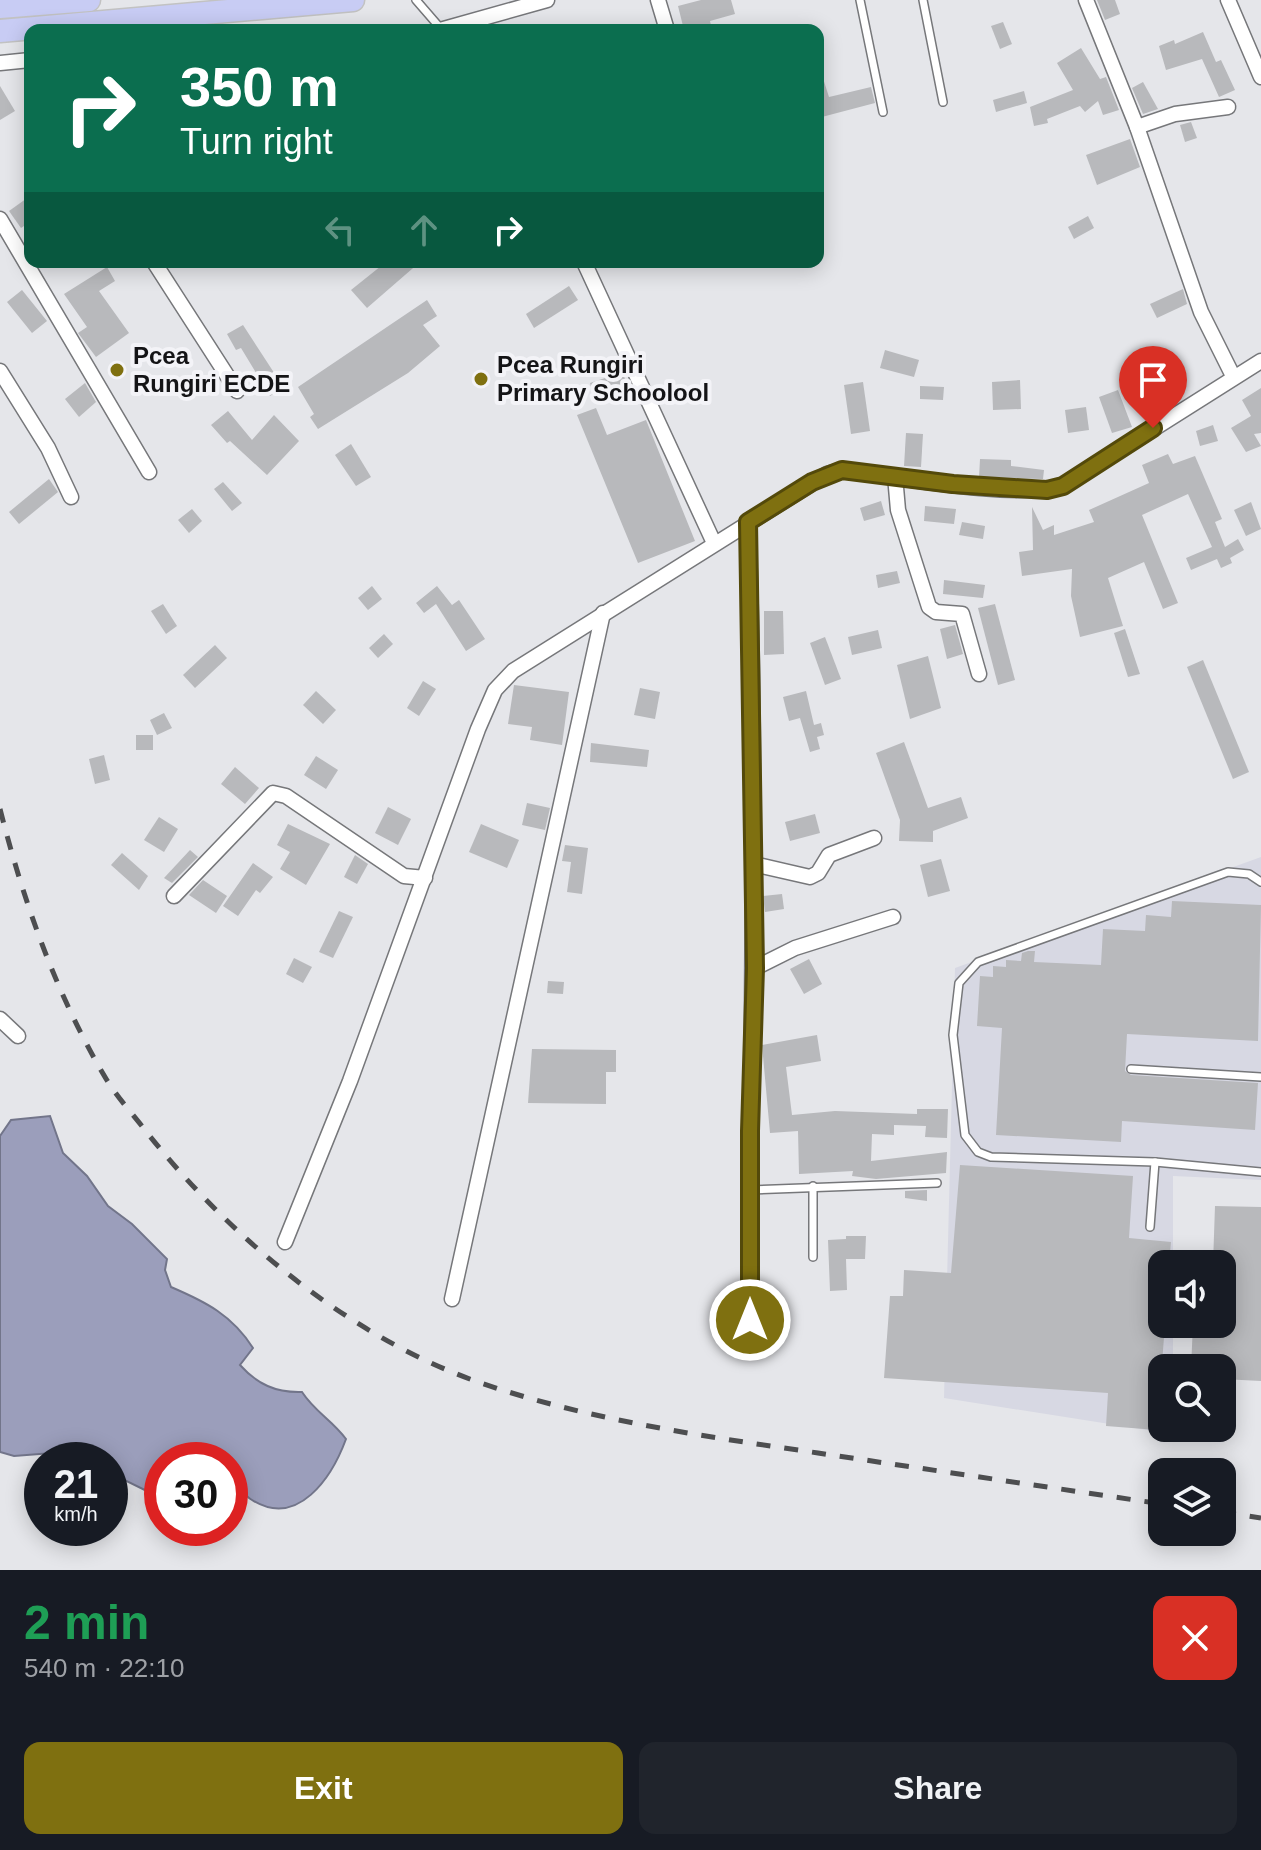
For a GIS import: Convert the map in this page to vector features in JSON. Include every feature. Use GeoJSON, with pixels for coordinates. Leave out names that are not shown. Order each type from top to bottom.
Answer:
{"type":"FeatureCollection","features":[{"type":"Feature","properties":{"kind":"highway"},"geometry":{"type":"LineString","coordinates":[[0,7],[89,0]]}},
{"type":"Feature","properties":{"kind":"highway"},"geometry":{"type":"LineString","coordinates":[[80,24],[353,0]]}},
{"type":"Feature","properties":{"kind":"highway"},"geometry":{"type":"LineString","coordinates":[[0,31],[24,29]]}},
{"type":"Feature","properties":{"kind":"street"},"geometry":{"type":"LineString","coordinates":[[481,24],[547,0]]}},
{"type":"Feature","properties":{"kind":"street"},"geometry":{"type":"LineString","coordinates":[[658,0],[665,24]]}},
{"type":"Feature","properties":{"kind":"street"},"geometry":{"type":"LineString","coordinates":[[1086,0],[1137,127],[1201,312],[1233,376]]}},
{"type":"Feature","properties":{"kind":"street"},"geometry":{"type":"LineString","coordinates":[[1228,0],[1261,77]]}},
{"type":"Feature","properties":{"kind":"street"},"geometry":{"type":"LineString","coordinates":[[0,63],[24,61]]}},
{"type":"Feature","properties":{"kind":"street"},"geometry":{"type":"LineString","coordinates":[[1137,127],[1175,114],[1228,107]]}},
{"type":"Feature","properties":{"kind":"street"},"geometry":{"type":"LineString","coordinates":[[0,219],[24,260]]}},
{"type":"Feature","properties":{"kind":"street"},"geometry":{"type":"LineString","coordinates":[[29,268],[149,472]]}},
{"type":"Feature","properties":{"kind":"street"},"geometry":{"type":"LineString","coordinates":[[158,268],[237,391]]}},
{"type":"Feature","properties":{"kind":"street"},"geometry":{"type":"LineString","coordinates":[[587,268],[714,543]]}},
{"type":"Feature","properties":{"kind":"street"},"geometry":{"type":"LineString","coordinates":[[285,1242],[350,1081],[495,690],[513,671],[827,474],[842,470],[953,484],[1047,490],[1063,486],[1261,361]]}},
{"type":"Feature","properties":{"kind":"street"},"geometry":{"type":"LineString","coordinates":[[0,371],[48,448],[71,497]]}},
{"type":"Feature","properties":{"kind":"street"},"geometry":{"type":"LineString","coordinates":[[895,476],[898,510],[929,607],[936,612],[962,614],[979,674]]}},
{"type":"Feature","properties":{"kind":"street"},"geometry":{"type":"LineString","coordinates":[[748,522],[755,968],[750,1320]]}},
{"type":"Feature","properties":{"kind":"street"},"geometry":{"type":"LineString","coordinates":[[452,1299],[603,613]]}},
{"type":"Feature","properties":{"kind":"street"},"geometry":{"type":"LineString","coordinates":[[174,896],[273,793],[286,796],[404,876],[425,878]]}},
{"type":"Feature","properties":{"kind":"street"},"geometry":{"type":"LineString","coordinates":[[753,864],[810,877],[818,873],[829,855],[874,838]]}},
{"type":"Feature","properties":{"kind":"street"},"geometry":{"type":"LineString","coordinates":[[755,968],[795,948],[893,917]]}},
{"type":"Feature","properties":{"kind":"street"},"geometry":{"type":"LineString","coordinates":[[0,1019],[18,1036]]}},
{"type":"Feature","properties":{"kind":"lane"},"geometry":{"type":"LineString","coordinates":[[416,0],[436,24]]}},
{"type":"Feature","properties":{"kind":"lane"},"geometry":{"type":"LineString","coordinates":[[860,0],[883,112]]}},
{"type":"Feature","properties":{"kind":"lane"},"geometry":{"type":"LineString","coordinates":[[923,0],[943,102]]}},
{"type":"Feature","properties":{"kind":"lane"},"geometry":{"type":"LineString","coordinates":[[1261,882],[1249,874],[1228,872],[978,962],[959,983],[953,1035],[965,1135],[978,1152],[991,1157],[1155,1162],[1261,1172]]}},
{"type":"Feature","properties":{"kind":"lane"},"geometry":{"type":"LineString","coordinates":[[1131,1069],[1261,1077]]}},
{"type":"Feature","properties":{"kind":"lane"},"geometry":{"type":"LineString","coordinates":[[1150,1227],[1155,1162]]}},
{"type":"Feature","properties":{"kind":"lane"},"geometry":{"type":"LineString","coordinates":[[750,1190],[937,1183]]}},
{"type":"Feature","properties":{"kind":"lane"},"geometry":{"type":"LineString","coordinates":[[813,1186],[813,1257]]}},
{"type":"Feature","properties":{"kind":"shaded area"},"geometry":{"type":"Polygon","coordinates":[[[1261,857],[1261,1180],[1173,1176],[1173,1250],[1148,1250],[1148,1338],[1173,1338],[1173,1354],[1148,1354],[1148,1430],[944,1398],[955,968],[1261,857]]]}},
{"type":"Feature","properties":{"kind":"water"},"geometry":{"type":"Polygon","coordinates":[[[50,1116],[63,1153],[87,1176],[108,1206],[132,1224],[167,1259],[165,1270],[171,1287],[217,1311],[245,1337],[253,1348],[240,1365],[268,1386],[302,1392],[346,1439],[332,1469],[311,1495],[284,1508],[269,1507],[248,1497],[248,1442],[144,1442],[144,1490],[128,1482],[128,1442],[24,1442],[24,1455],[0,1452],[0,1136],[11,1120],[50,1116]]]}},
{"type":"Feature","properties":{"kind":"building"},"geometry":{"type":"Polygon","coordinates":[[[701,0],[731,0],[735,14],[710,21],[711,24],[682,24],[678,6],[701,0]]]}},
{"type":"Feature","properties":{"kind":"building"},"geometry":{"type":"Polygon","coordinates":[[[1097,0],[1115,0],[1120,14],[1105,20],[1097,0]]]}},
{"type":"Feature","properties":{"kind":"building"},"geometry":{"type":"Polygon","coordinates":[[[1003,22],[1012,44],[1000,49],[991,26],[1003,22]]]}},
{"type":"Feature","properties":{"kind":"building"},"geometry":{"type":"Polygon","coordinates":[[[1203,32],[1216,62],[1221,60],[1235,90],[1219,97],[1202,59],[1166,70],[1159,46],[1174,40],[1175,44],[1203,32]]]}},
{"type":"Feature","properties":{"kind":"building"},"geometry":{"type":"Polygon","coordinates":[[[1081,48],[1100,79],[1106,77],[1119,110],[1103,115],[1098,101],[1085,112],[1080,106],[1047,119],[1048,123],[1034,126],[1030,107],[1073,90],[1057,63],[1081,48]]]}},
{"type":"Feature","properties":{"kind":"building"},"geometry":{"type":"Polygon","coordinates":[[[824,81],[829,97],[871,87],[875,103],[824,116],[824,81]]]}},
{"type":"Feature","properties":{"kind":"building"},"geometry":{"type":"Polygon","coordinates":[[[1143,82],[1158,109],[1143,114],[1132,88],[1143,82]]]}},
{"type":"Feature","properties":{"kind":"building"},"geometry":{"type":"Polygon","coordinates":[[[0,86],[15,111],[0,120],[0,86]]]}},
{"type":"Feature","properties":{"kind":"building"},"geometry":{"type":"Polygon","coordinates":[[[1024,91],[1027,103],[996,112],[993,100],[1024,91]]]}},
{"type":"Feature","properties":{"kind":"building"},"geometry":{"type":"Polygon","coordinates":[[[1191,122],[1197,138],[1185,142],[1180,125],[1191,122]]]}},
{"type":"Feature","properties":{"kind":"building"},"geometry":{"type":"Polygon","coordinates":[[[1130,139],[1140,167],[1097,185],[1086,155],[1130,139]]]}},
{"type":"Feature","properties":{"kind":"building"},"geometry":{"type":"Polygon","coordinates":[[[24,200],[24,226],[21,228],[9,211],[24,200]]]}},
{"type":"Feature","properties":{"kind":"building"},"geometry":{"type":"Polygon","coordinates":[[[1088,216],[1094,228],[1074,239],[1068,227],[1088,216]]]}},
{"type":"Feature","properties":{"kind":"building"},"geometry":{"type":"Polygon","coordinates":[[[108,268],[115,281],[99,291],[129,333],[96,357],[78,333],[87,327],[64,294],[108,268]]]}},
{"type":"Feature","properties":{"kind":"building"},"geometry":{"type":"Polygon","coordinates":[[[378,268],[413,268],[367,308],[351,290],[378,268]]]}},
{"type":"Feature","properties":{"kind":"building"},"geometry":{"type":"Polygon","coordinates":[[[569,286],[578,300],[534,328],[526,314],[569,286]]]}},
{"type":"Feature","properties":{"kind":"building"},"geometry":{"type":"Polygon","coordinates":[[[1183,289],[1187,304],[1157,318],[1150,304],[1183,289]]]}},
{"type":"Feature","properties":{"kind":"building"},"geometry":{"type":"Polygon","coordinates":[[[22,290],[47,321],[32,333],[7,302],[22,290]]]}},
{"type":"Feature","properties":{"kind":"building"},"geometry":{"type":"Polygon","coordinates":[[[427,300],[437,316],[423,325],[440,346],[408,373],[318,429],[310,417],[314,414],[298,387],[427,300]]]}},
{"type":"Feature","properties":{"kind":"building"},"geometry":{"type":"Polygon","coordinates":[[[243,325],[284,388],[270,396],[241,348],[236,350],[227,334],[243,325]]]}},
{"type":"Feature","properties":{"kind":"building"},"geometry":{"type":"Polygon","coordinates":[[[885,350],[919,360],[914,377],[880,368],[885,350]]]}},
{"type":"Feature","properties":{"kind":"building"},"geometry":{"type":"Polygon","coordinates":[[[623,372],[628,391],[595,401],[590,383],[623,372]]]}},
{"type":"Feature","properties":{"kind":"building"},"geometry":{"type":"Polygon","coordinates":[[[1020,380],[1021,409],[993,410],[992,382],[1020,380]]]}},
{"type":"Feature","properties":{"kind":"building"},"geometry":{"type":"Polygon","coordinates":[[[863,382],[870,431],[851,434],[844,385],[863,382]]]}},
{"type":"Feature","properties":{"kind":"building"},"geometry":{"type":"Polygon","coordinates":[[[85,383],[96,402],[79,417],[65,399],[85,383]]]}},
{"type":"Feature","properties":{"kind":"building"},"geometry":{"type":"Polygon","coordinates":[[[920,386],[944,387],[943,400],[920,399],[920,386]]]}},
{"type":"Feature","properties":{"kind":"building"},"geometry":{"type":"Polygon","coordinates":[[[1261,388],[1261,433],[1254,434],[1261,446],[1246,452],[1231,428],[1251,416],[1242,400],[1261,388]]]}},
{"type":"Feature","properties":{"kind":"building"},"geometry":{"type":"Polygon","coordinates":[[[1118,390],[1132,427],[1112,433],[1099,397],[1118,390]]]}},
{"type":"Feature","properties":{"kind":"building"},"geometry":{"type":"Polygon","coordinates":[[[1086,407],[1089,430],[1068,433],[1065,410],[1086,407]]]}},
{"type":"Feature","properties":{"kind":"building"},"geometry":{"type":"Polygon","coordinates":[[[596,408],[607,435],[646,420],[695,541],[638,563],[577,415],[596,408]]]}},
{"type":"Feature","properties":{"kind":"building"},"geometry":{"type":"Polygon","coordinates":[[[228,411],[252,440],[274,415],[299,441],[267,475],[230,441],[227,443],[211,425],[228,411]]]}},
{"type":"Feature","properties":{"kind":"building"},"geometry":{"type":"Polygon","coordinates":[[[1213,425],[1218,441],[1200,446],[1196,431],[1213,425]]]}},
{"type":"Feature","properties":{"kind":"building"},"geometry":{"type":"Polygon","coordinates":[[[906,433],[923,434],[921,467],[904,466],[906,433]]]}},
{"type":"Feature","properties":{"kind":"building"},"geometry":{"type":"Polygon","coordinates":[[[351,444],[371,477],[356,486],[335,455],[351,444]]]}},
{"type":"Feature","properties":{"kind":"building"},"geometry":{"type":"Polygon","coordinates":[[[1168,454],[1173,464],[1195,456],[1222,519],[1215,522],[1225,547],[1238,539],[1244,550],[1230,558],[1232,563],[1221,568],[1217,559],[1191,570],[1186,558],[1212,547],[1188,494],[1142,515],[1178,603],[1163,609],[1144,562],[1108,578],[1123,626],[1080,637],[1071,596],[1072,569],[1022,576],[1019,552],[1033,550],[1032,507],[1043,530],[1054,525],[1054,535],[1094,522],[1089,510],[1149,483],[1142,465],[1168,454]]]}},
{"type":"Feature","properties":{"kind":"building"},"geometry":{"type":"Polygon","coordinates":[[[980,459],[1011,460],[1011,466],[1044,470],[1043,479],[979,478],[980,459]]]}},
{"type":"Feature","properties":{"kind":"building"},"geometry":{"type":"Polygon","coordinates":[[[49,479],[58,492],[19,524],[9,512],[49,479]]]}},
{"type":"Feature","properties":{"kind":"building"},"geometry":{"type":"Polygon","coordinates":[[[223,482],[242,503],[232,511],[214,489],[223,482]]]}},
{"type":"Feature","properties":{"kind":"building"},"geometry":{"type":"Polygon","coordinates":[[[881,501],[885,515],[864,521],[860,508],[881,501]]]}},
{"type":"Feature","properties":{"kind":"building"},"geometry":{"type":"Polygon","coordinates":[[[1251,502],[1261,529],[1246,536],[1234,510],[1251,502]]]}},
{"type":"Feature","properties":{"kind":"building"},"geometry":{"type":"Polygon","coordinates":[[[925,506],[956,509],[954,524],[924,521],[925,506]]]}},
{"type":"Feature","properties":{"kind":"building"},"geometry":{"type":"Polygon","coordinates":[[[192,509],[202,521],[189,533],[178,520],[192,509]]]}},
{"type":"Feature","properties":{"kind":"building"},"geometry":{"type":"Polygon","coordinates":[[[962,522],[985,526],[983,539],[959,535],[962,522]]]}},
{"type":"Feature","properties":{"kind":"building"},"geometry":{"type":"Polygon","coordinates":[[[897,571],[900,583],[878,588],[876,575],[897,571]]]}},
{"type":"Feature","properties":{"kind":"building"},"geometry":{"type":"Polygon","coordinates":[[[944,580],[985,585],[983,598],[943,594],[944,580]]]}},
{"type":"Feature","properties":{"kind":"building"},"geometry":{"type":"Polygon","coordinates":[[[372,586],[382,599],[368,610],[358,598],[372,586]]]}},
{"type":"Feature","properties":{"kind":"building"},"geometry":{"type":"Polygon","coordinates":[[[437,586],[452,605],[459,600],[485,639],[466,651],[436,604],[424,613],[416,603],[437,586]]]}},
{"type":"Feature","properties":{"kind":"building"},"geometry":{"type":"Polygon","coordinates":[[[163,604],[177,626],[166,634],[151,611],[163,604]]]}},
{"type":"Feature","properties":{"kind":"building"},"geometry":{"type":"Polygon","coordinates":[[[995,604],[1015,680],[998,685],[978,608],[995,604]]]}},
{"type":"Feature","properties":{"kind":"building"},"geometry":{"type":"Polygon","coordinates":[[[764,611],[783,611],[784,654],[764,655],[764,611]]]}},
{"type":"Feature","properties":{"kind":"building"},"geometry":{"type":"Polygon","coordinates":[[[955,625],[963,654],[947,659],[940,629],[955,625]]]}},
{"type":"Feature","properties":{"kind":"building"},"geometry":{"type":"Polygon","coordinates":[[[1125,629],[1140,674],[1128,677],[1114,633],[1125,629]]]}},
{"type":"Feature","properties":{"kind":"building"},"geometry":{"type":"Polygon","coordinates":[[[878,630],[882,648],[852,655],[848,637],[878,630]]]}},
{"type":"Feature","properties":{"kind":"building"},"geometry":{"type":"Polygon","coordinates":[[[384,634],[393,644],[378,658],[369,648],[384,634]]]}},
{"type":"Feature","properties":{"kind":"building"},"geometry":{"type":"Polygon","coordinates":[[[825,637],[841,679],[825,685],[810,643],[825,637]]]}},
{"type":"Feature","properties":{"kind":"building"},"geometry":{"type":"Polygon","coordinates":[[[215,645],[227,658],[195,688],[183,675],[215,645]]]}},
{"type":"Feature","properties":{"kind":"building"},"geometry":{"type":"Polygon","coordinates":[[[928,656],[941,708],[910,719],[897,665],[928,656]]]}},
{"type":"Feature","properties":{"kind":"building"},"geometry":{"type":"Polygon","coordinates":[[[1203,660],[1249,772],[1233,779],[1187,667],[1203,660]]]}},
{"type":"Feature","properties":{"kind":"building"},"geometry":{"type":"Polygon","coordinates":[[[423,681],[436,689],[419,716],[407,708],[423,681]]]}},
{"type":"Feature","properties":{"kind":"building"},"geometry":{"type":"Polygon","coordinates":[[[514,685],[569,692],[562,745],[530,740],[532,727],[508,724],[514,685]]]}},
{"type":"Feature","properties":{"kind":"building"},"geometry":{"type":"Polygon","coordinates":[[[640,688],[660,692],[655,719],[634,715],[640,688]]]}},
{"type":"Feature","properties":{"kind":"building"},"geometry":{"type":"Polygon","coordinates":[[[316,691],[336,710],[323,724],[303,705],[316,691]]]}},
{"type":"Feature","properties":{"kind":"building"},"geometry":{"type":"Polygon","coordinates":[[[806,691],[814,725],[821,723],[824,735],[817,737],[820,749],[810,752],[800,718],[789,721],[783,697],[806,691]]]}},
{"type":"Feature","properties":{"kind":"building"},"geometry":{"type":"Polygon","coordinates":[[[164,713],[172,728],[157,735],[150,720],[164,713]]]}},
{"type":"Feature","properties":{"kind":"building"},"geometry":{"type":"Polygon","coordinates":[[[136,735],[153,735],[153,750],[136,750],[136,735]]]}},
{"type":"Feature","properties":{"kind":"building"},"geometry":{"type":"Polygon","coordinates":[[[904,742],[928,808],[961,797],[968,818],[933,831],[933,842],[899,841],[900,820],[876,753],[904,742]]]}},
{"type":"Feature","properties":{"kind":"building"},"geometry":{"type":"Polygon","coordinates":[[[591,743],[649,750],[647,767],[590,762],[591,743]]]}},
{"type":"Feature","properties":{"kind":"building"},"geometry":{"type":"Polygon","coordinates":[[[104,755],[110,780],[95,784],[89,759],[104,755]]]}},
{"type":"Feature","properties":{"kind":"building"},"geometry":{"type":"Polygon","coordinates":[[[316,756],[338,770],[326,789],[304,775],[316,756]]]}},
{"type":"Feature","properties":{"kind":"building"},"geometry":{"type":"Polygon","coordinates":[[[235,767],[259,788],[245,804],[221,784],[235,767]]]}},
{"type":"Feature","properties":{"kind":"building"},"geometry":{"type":"Polygon","coordinates":[[[527,803],[550,808],[545,830],[522,825],[527,803]]]}},
{"type":"Feature","properties":{"kind":"building"},"geometry":{"type":"Polygon","coordinates":[[[388,807],[411,819],[398,845],[375,833],[388,807]]]}},
{"type":"Feature","properties":{"kind":"building"},"geometry":{"type":"Polygon","coordinates":[[[815,814],[820,833],[790,841],[785,822],[815,814]]]}},
{"type":"Feature","properties":{"kind":"building"},"geometry":{"type":"Polygon","coordinates":[[[159,817],[178,829],[164,852],[144,840],[159,817]]]}},
{"type":"Feature","properties":{"kind":"building"},"geometry":{"type":"Polygon","coordinates":[[[288,824],[330,844],[306,885],[280,869],[290,852],[277,845],[288,824]]]}},
{"type":"Feature","properties":{"kind":"building"},"geometry":{"type":"Polygon","coordinates":[[[481,824],[519,840],[507,868],[469,852],[481,824]]]}},
{"type":"Feature","properties":{"kind":"building"},"geometry":{"type":"Polygon","coordinates":[[[565,845],[588,848],[582,894],[567,892],[571,862],[562,861],[565,845]]]}},
{"type":"Feature","properties":{"kind":"building"},"geometry":{"type":"Polygon","coordinates":[[[190,850],[198,857],[172,883],[164,878],[190,850]]]}},
{"type":"Feature","properties":{"kind":"building"},"geometry":{"type":"Polygon","coordinates":[[[122,853],[148,876],[139,890],[111,865],[122,853]]]}},
{"type":"Feature","properties":{"kind":"building"},"geometry":{"type":"Polygon","coordinates":[[[355,855],[368,864],[357,884],[344,877],[355,855]]]}},
{"type":"Feature","properties":{"kind":"building"},"geometry":{"type":"Polygon","coordinates":[[[941,859],[950,891],[928,897],[920,865],[941,859]]]}},
{"type":"Feature","properties":{"kind":"building"},"geometry":{"type":"Polygon","coordinates":[[[253,863],[273,877],[260,893],[256,890],[238,916],[223,906],[253,863]]]}},
{"type":"Feature","properties":{"kind":"building"},"geometry":{"type":"Polygon","coordinates":[[[203,880],[227,896],[216,913],[189,895],[203,880]]]}},
{"type":"Feature","properties":{"kind":"building"},"geometry":{"type":"Polygon","coordinates":[[[782,894],[784,909],[765,912],[763,896],[782,894]]]}},
{"type":"Feature","properties":{"kind":"building"},"geometry":{"type":"Polygon","coordinates":[[[1172,901],[1261,905],[1258,1041],[1127,1034],[1125,1071],[1131,1075],[1258,1083],[1255,1130],[1122,1121],[1121,1142],[996,1135],[1002,1028],[977,1026],[980,976],[993,977],[993,966],[1006,967],[1006,960],[1021,961],[1022,953],[1028,951],[1035,951],[1034,962],[1101,965],[1103,929],[1145,931],[1146,915],[1171,917],[1172,901]]]}},
{"type":"Feature","properties":{"kind":"building"},"geometry":{"type":"Polygon","coordinates":[[[339,911],[353,917],[333,958],[319,952],[339,911]]]}},
{"type":"Feature","properties":{"kind":"building"},"geometry":{"type":"Polygon","coordinates":[[[294,958],[312,967],[303,983],[286,974],[294,958]]]}},
{"type":"Feature","properties":{"kind":"building"},"geometry":{"type":"Polygon","coordinates":[[[809,959],[822,984],[804,994],[790,969],[809,959]]]}},
{"type":"Feature","properties":{"kind":"building"},"geometry":{"type":"Polygon","coordinates":[[[548,981],[564,982],[563,994],[547,993],[548,981]]]}},
{"type":"Feature","properties":{"kind":"building"},"geometry":{"type":"Polygon","coordinates":[[[817,1035],[821,1061],[786,1067],[792,1115],[835,1111],[917,1114],[917,1109],[948,1109],[947,1138],[925,1137],[926,1126],[894,1125],[894,1135],[872,1134],[871,1161],[947,1152],[946,1173],[876,1179],[852,1176],[853,1171],[799,1174],[798,1131],[770,1133],[762,1045],[817,1035]]]}},
{"type":"Feature","properties":{"kind":"building"},"geometry":{"type":"Polygon","coordinates":[[[532,1049],[616,1050],[616,1072],[606,1072],[606,1104],[528,1103],[532,1049]]]}},
{"type":"Feature","properties":{"kind":"building"},"geometry":{"type":"Polygon","coordinates":[[[960,1165],[1133,1176],[1129,1238],[1171,1242],[1170,1250],[1148,1250],[1148,1338],[1164,1338],[1163,1354],[1148,1354],[1148,1429],[1106,1426],[1108,1393],[884,1378],[890,1296],[903,1296],[904,1270],[951,1273],[960,1165]]]}},
{"type":"Feature","properties":{"kind":"building"},"geometry":{"type":"Polygon","coordinates":[[[927,1190],[927,1201],[905,1198],[905,1191],[927,1190]]]}},
{"type":"Feature","properties":{"kind":"building"},"geometry":{"type":"Polygon","coordinates":[[[1215,1206],[1261,1207],[1261,1381],[1236,1380],[1236,1354],[1192,1354],[1192,1338],[1236,1338],[1236,1250],[1213,1250],[1215,1206]]]}},
{"type":"Feature","properties":{"kind":"building"},"geometry":{"type":"Polygon","coordinates":[[[846,1236],[866,1236],[865,1259],[846,1259],[847,1290],[830,1291],[828,1240],[846,1239],[846,1236]]]}},
{"type":"Feature","properties":{"kind":"railway"},"geometry":{"type":"LineString","coordinates":[[0,809],[43,947],[87,1046],[114,1091],[178,1170],[253,1245],[294,1279],[383,1338],[478,1382],[603,1417],[731,1440],[1148,1502]]}},
{"type":"Feature","properties":{"kind":"railway"},"geometry":{"type":"LineString","coordinates":[[1236,1514],[1261,1518]]}},
{"type":"Feature","properties":{"kind":"place","name":"Pcea Rungiri ECDE"},"geometry":{"type":"Point","coordinates":[117,370]}},
{"type":"Feature","properties":{"kind":"place","name":"Pcea Rungiri Primary Schoolool"},"geometry":{"type":"Point","coordinates":[481,379]}},
{"type":"Feature","properties":{"kind":"route"},"geometry":{"type":"LineString","coordinates":[[750,1320],[750,1131],[755,968],[748,522],[812,482],[842,470],[953,484],[1047,490],[1063,486],[1153,428]]}}]}
